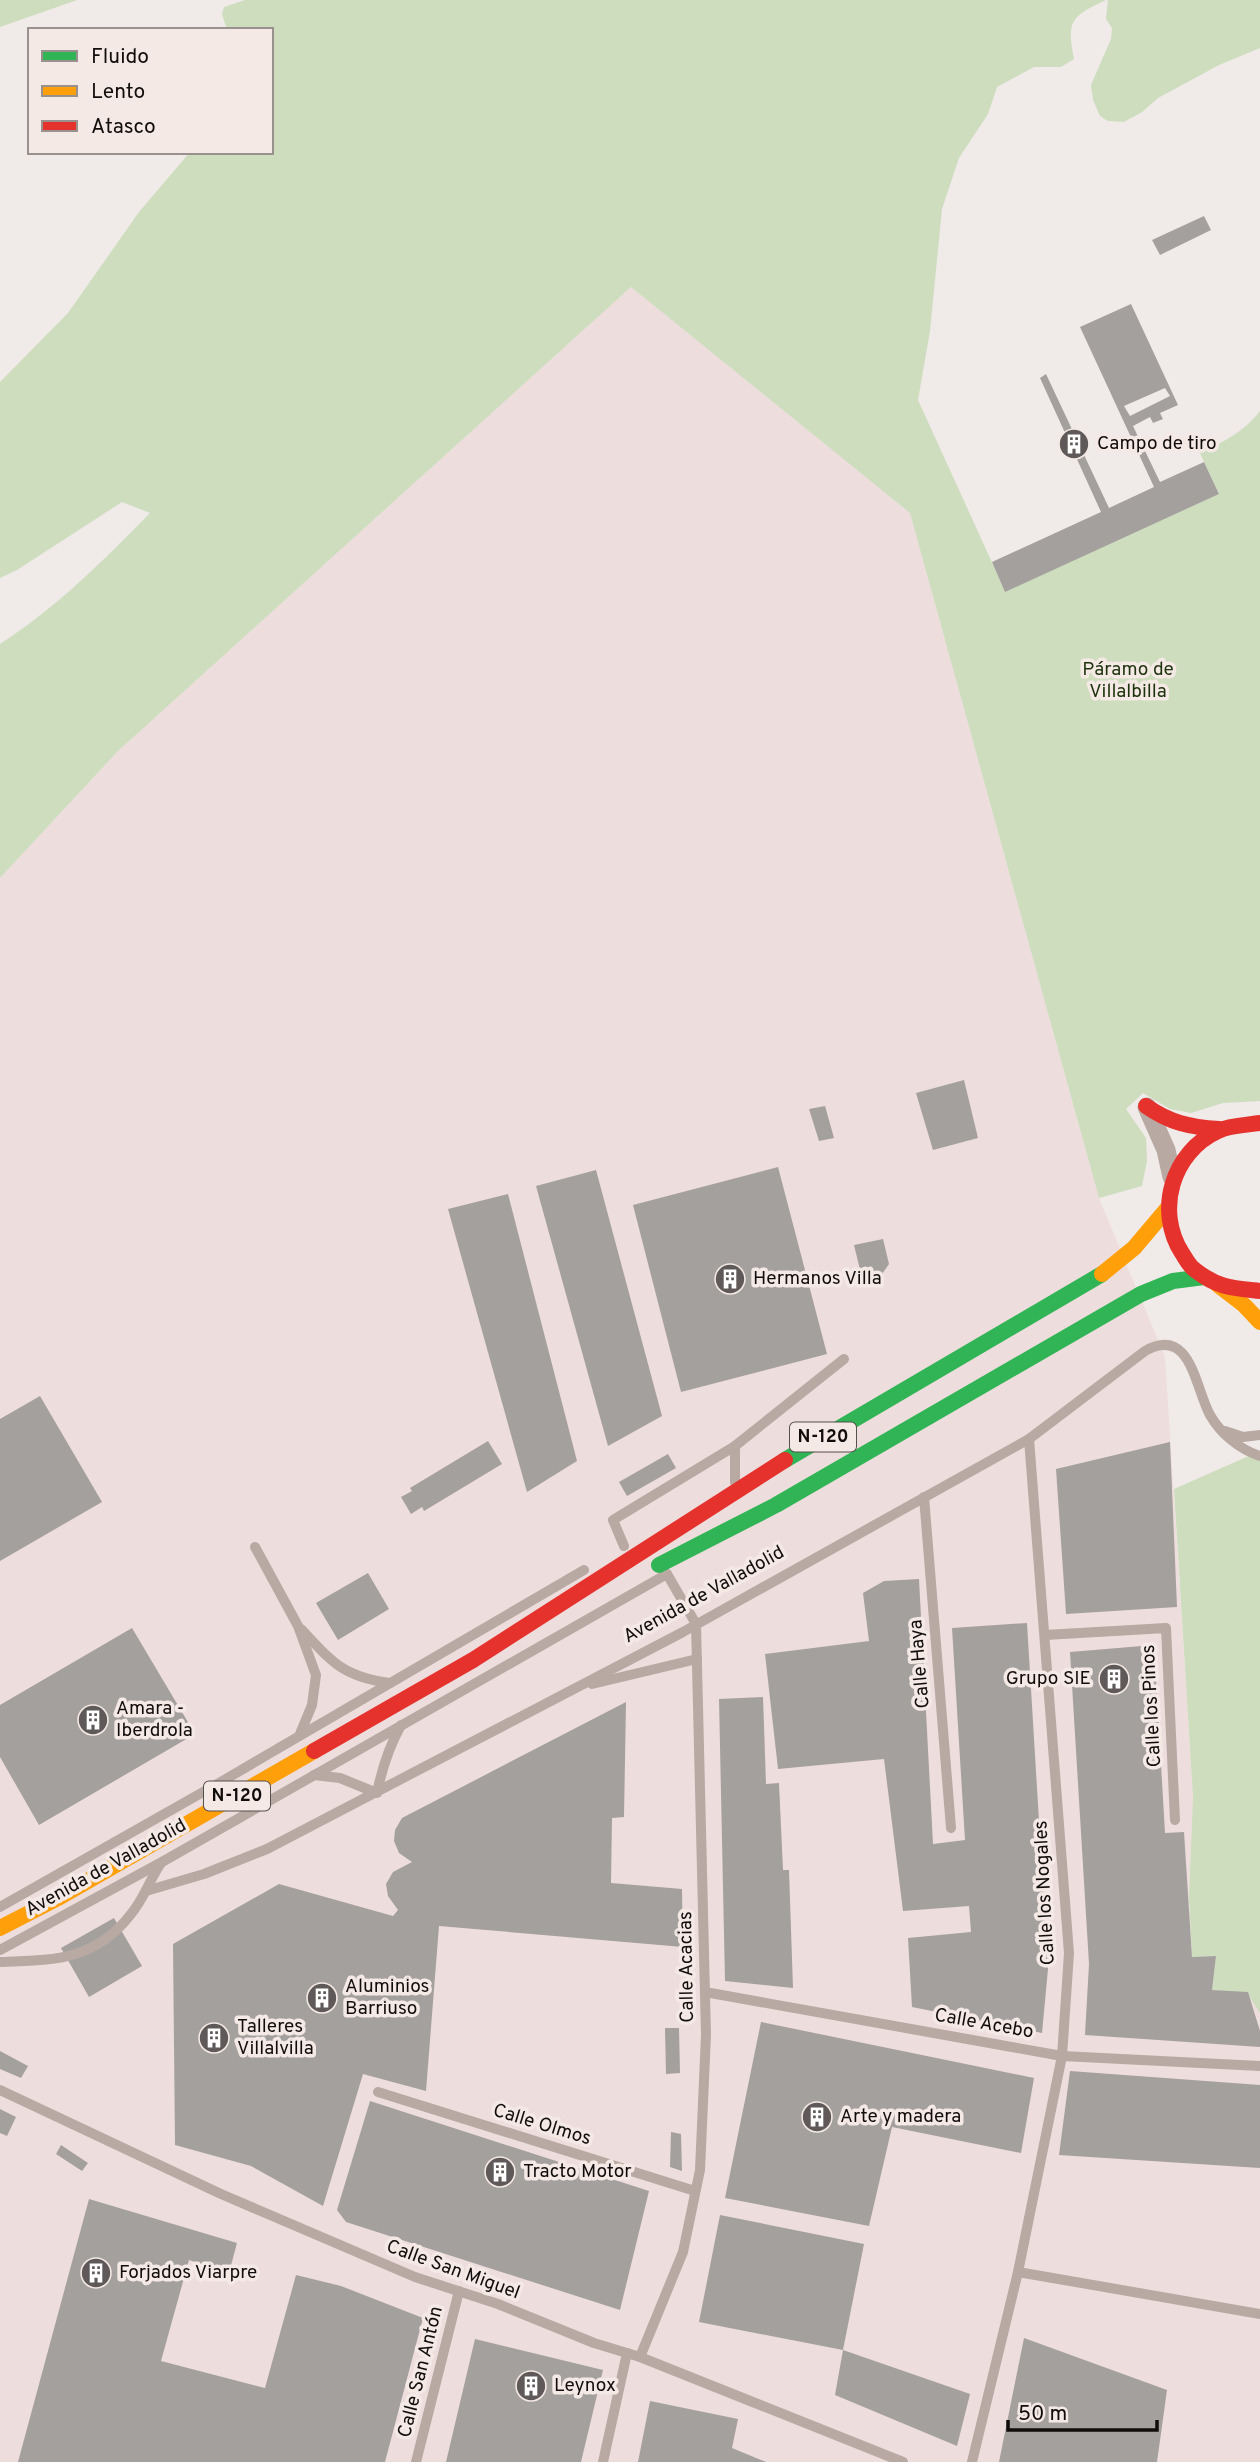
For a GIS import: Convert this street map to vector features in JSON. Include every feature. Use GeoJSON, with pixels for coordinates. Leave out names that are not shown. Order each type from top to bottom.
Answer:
{"type":"FeatureCollection","features":[{"type":"Feature","properties":{"kind":"main road"},"geometry":{"type":"LineString","coordinates":[[1146,1106],[1167,1122],[1219,1129]]}},
{"type":"Feature","properties":{"kind":"main road","name":"N-120"},"geometry":{"type":"LineString","coordinates":[[1211,1281],[1187,1263],[1176,1246],[1168,1225],[1167,1209],[1172,1177],[1191,1147],[1219,1129],[1240,1123],[1260,1123]]}},
{"type":"Feature","properties":{"kind":"main road","name":"N-120"},"geometry":{"type":"LineString","coordinates":[[473,1660],[802,1449],[1094,1280],[1146,1239],[1167,1209]]}},
{"type":"Feature","properties":{"kind":"main road","name":"N-120"},"geometry":{"type":"LineString","coordinates":[[473,1660],[776,1505],[1141,1294],[1173,1281],[1211,1281],[1244,1292],[1260,1291]]}},
{"type":"Feature","properties":{"kind":"main road"},"geometry":{"type":"LineString","coordinates":[[1211,1281],[1244,1305],[1260,1322]]}},
{"type":"Feature","properties":{"kind":"main road","name":"Avenida de Valladolid"},"geometry":{"type":"LineString","coordinates":[[0,1928],[70,1891],[473,1660]]}},
{"type":"Feature","properties":{"kind":"street"},"geometry":{"type":"LineString","coordinates":[[1146,1106],[1166,1150],[1172,1177]]}},
{"type":"Feature","properties":{"kind":"lane","name":"Avenida de Valladolid"},"geometry":{"type":"LineString","coordinates":[[146,1891],[204,1874],[267,1849],[696,1625],[1029,1439],[1157,1344],[1170,1344],[1179,1350],[1197,1379],[1210,1415],[1221,1430],[1233,1443],[1260,1456]]}},
{"type":"Feature","properties":{"kind":"lane"},"geometry":{"type":"LineString","coordinates":[[624,1546],[613,1520],[735,1446],[845,1359]]}},
{"type":"Feature","properties":{"kind":"lane"},"geometry":{"type":"LineString","coordinates":[[1221,1430],[1243,1437],[1260,1435]]}},
{"type":"Feature","properties":{"kind":"lane","name":"Calle los Nogales"},"geometry":{"type":"LineString","coordinates":[[972,2462],[1018,2272],[1062,2056],[1069,1952],[1029,1439]]}},
{"type":"Feature","properties":{"kind":"lane"},"geometry":{"type":"LineString","coordinates":[[735,1446],[735,1482]]}},
{"type":"Feature","properties":{"kind":"lane"},"geometry":{"type":"LineString","coordinates":[[680,1514],[735,1482],[802,1449]]}},
{"type":"Feature","properties":{"kind":"lane","name":"Avenida de Valladolid"},"geometry":{"type":"LineString","coordinates":[[0,1950],[162,1861],[760,1521],[812,1484]]}},
{"type":"Feature","properties":{"kind":"lane","name":"Calle Haya"},"geometry":{"type":"LineString","coordinates":[[924,1497],[951,1828]]}},
{"type":"Feature","properties":{"kind":"lane"},"geometry":{"type":"LineString","coordinates":[[613,1553],[635,1540]]}},
{"type":"Feature","properties":{"kind":"lane"},"geometry":{"type":"LineString","coordinates":[[255,1547],[298,1626],[316,1675],[312,1705],[300,1734]]}},
{"type":"Feature","properties":{"kind":"lane","name":"Avenida de Valladolid"},"geometry":{"type":"LineString","coordinates":[[0,1907],[208,1790],[592,1565]]}},
{"type":"Feature","properties":{"kind":"lane","name":"Calle Acacias"},"geometry":{"type":"LineString","coordinates":[[640,2357],[682,2252],[700,2170],[706,2035],[696,1625],[667,1574]]}},
{"type":"Feature","properties":{"kind":"lane"},"geometry":{"type":"LineString","coordinates":[[298,1626],[336,1666],[368,1680],[390,1683]]}},
{"type":"Feature","properties":{"kind":"lane","name":"Calle los Pinos"},"geometry":{"type":"LineString","coordinates":[[1045,1635],[1166,1628],[1175,1820]]}},
{"type":"Feature","properties":{"kind":"lane"},"geometry":{"type":"LineString","coordinates":[[578,1687],[697,1659]]}},
{"type":"Feature","properties":{"kind":"lane"},"geometry":{"type":"LineString","coordinates":[[312,1775],[340,1778],[376,1793],[390,1745],[402,1725]]}},
{"type":"Feature","properties":{"kind":"lane"},"geometry":{"type":"LineString","coordinates":[[0,1962],[58,1960],[80,1954],[111,1936],[132,1914],[162,1861]]}},
{"type":"Feature","properties":{"kind":"lane","name":"Calle Acebo"},"geometry":{"type":"LineString","coordinates":[[705,1992],[1062,2056],[1260,2066]]}},
{"type":"Feature","properties":{"kind":"lane","name":"Calle San Miguel"},"geometry":{"type":"LineString","coordinates":[[0,2090],[221,2194],[415,2277],[594,2343],[640,2357],[903,2462]]}},
{"type":"Feature","properties":{"kind":"lane","name":"Calle Olmos"},"geometry":{"type":"LineString","coordinates":[[378,2092],[695,2191]]}},
{"type":"Feature","properties":{"kind":"lane"},"geometry":{"type":"LineString","coordinates":[[1018,2272],[1260,2314]]}},
{"type":"Feature","properties":{"kind":"lane","name":"Calle San Antón"},"geometry":{"type":"LineString","coordinates":[[416,2462],[459,2291]]}},
{"type":"Feature","properties":{"kind":"lane"},"geometry":{"type":"LineString","coordinates":[[603,2462],[627,2353]]}},
{"type":"Feature","properties":{"kind":"shaded area"},"geometry":{"type":"Polygon","coordinates":[[[631,287],[910,513],[1099,1198],[1165,1357],[1193,1797],[1189,1896],[1192,1956],[1216,1956],[1248,1992],[1260,2013],[1260,2462],[0,2462],[0,878],[118,751],[631,287]]]}},
{"type":"Feature","properties":{"kind":"green space"},"geometry":{"type":"Polygon","coordinates":[[[0,0],[77,0],[0,27],[0,0]]]}},
{"type":"Feature","properties":{"kind":"green space","name":"Páramo de Villalbilla"},"geometry":{"type":"Polygon","coordinates":[[[245,0],[1106,0],[1086,10],[1074,21],[1071,36],[1074,59],[1061,67],[1034,67],[997,87],[988,114],[959,158],[942,209],[930,331],[918,400],[1005,591],[1219,494],[1200,453],[1240,431],[1260,411],[1260,1101],[1223,1103],[1191,1113],[1170,1109],[1143,1093],[1126,1109],[1146,1138],[1147,1161],[1142,1186],[1099,1198],[910,513],[631,287],[118,751],[0,878],[0,644],[60,599],[150,513],[122,502],[17,570],[0,578],[0,382],[68,313],[139,212],[188,154],[273,154],[273,28],[226,28],[222,14],[224,7],[245,0]]]}},
{"type":"Feature","properties":{"kind":"green space"},"geometry":{"type":"Polygon","coordinates":[[[1108,0],[1260,0],[1260,48],[1219,65],[1158,98],[1142,112],[1124,122],[1108,121],[1100,116],[1093,100],[1091,85],[1111,39],[1112,28],[1106,19],[1108,0]]]}},
{"type":"Feature","properties":{"kind":"green space"},"geometry":{"type":"Polygon","coordinates":[[[1260,1451],[1260,2013],[1247,1993],[1212,1990],[1216,1956],[1192,1957],[1189,1896],[1193,1797],[1174,1489],[1260,1451]]]}},
{"type":"Feature","properties":{"kind":"building"},"geometry":{"type":"Polygon","coordinates":[[[1204,216],[1211,230],[1160,255],[1152,240],[1204,216]]]}},
{"type":"Feature","properties":{"kind":"building","name":"Campo de tiro"},"geometry":{"type":"Polygon","coordinates":[[[1131,304],[1178,405],[1160,413],[1163,419],[1153,423],[1150,417],[1133,426],[1160,482],[1204,462],[1219,494],[1005,592],[992,562],[1101,512],[1040,378],[1046,374],[1109,508],[1154,487],[1080,327],[1131,304]],[[1165,388],[1124,406],[1130,416],[1170,396],[1165,388]]]}},
{"type":"Feature","properties":{"kind":"building"},"geometry":{"type":"Polygon","coordinates":[[[964,1080],[978,1138],[933,1150],[916,1093],[964,1080]]]}},
{"type":"Feature","properties":{"kind":"building"},"geometry":{"type":"Polygon","coordinates":[[[825,1106],[834,1138],[819,1141],[809,1109],[825,1106]]]}},
{"type":"Feature","properties":{"kind":"building","name":"Hermanos Villa"},"geometry":{"type":"Polygon","coordinates":[[[778,1167],[827,1354],[681,1392],[633,1205],[778,1167]]]}},
{"type":"Feature","properties":{"kind":"building"},"geometry":{"type":"Polygon","coordinates":[[[596,1170],[662,1416],[608,1446],[536,1186],[596,1170]]]}},
{"type":"Feature","properties":{"kind":"building"},"geometry":{"type":"Polygon","coordinates":[[[508,1194],[577,1461],[527,1492],[448,1209],[508,1194]]]}},
{"type":"Feature","properties":{"kind":"building"},"geometry":{"type":"Polygon","coordinates":[[[883,1239],[889,1264],[880,1277],[863,1282],[854,1245],[883,1239]]]}},
{"type":"Feature","properties":{"kind":"building"},"geometry":{"type":"Polygon","coordinates":[[[40,1396],[102,1502],[0,1561],[0,1419],[40,1396]]]}},
{"type":"Feature","properties":{"kind":"building"},"geometry":{"type":"Polygon","coordinates":[[[488,1441],[502,1464],[424,1511],[422,1507],[411,1514],[401,1497],[412,1491],[410,1488],[488,1441]]]}},
{"type":"Feature","properties":{"kind":"building"},"geometry":{"type":"Polygon","coordinates":[[[1170,1442],[1177,1607],[1066,1614],[1056,1469],[1170,1442]]]}},
{"type":"Feature","properties":{"kind":"building"},"geometry":{"type":"Polygon","coordinates":[[[668,1454],[676,1468],[627,1496],[619,1482],[668,1454]]]}},
{"type":"Feature","properties":{"kind":"building"},"geometry":{"type":"Polygon","coordinates":[[[368,1573],[389,1609],[338,1640],[316,1603],[368,1573]]]}},
{"type":"Feature","properties":{"kind":"building"},"geometry":{"type":"Polygon","coordinates":[[[919,1579],[933,1844],[965,1840],[952,1628],[1027,1623],[1048,1969],[1042,2033],[912,2007],[908,1938],[971,1932],[969,1906],[903,1911],[884,1759],[778,1769],[765,1654],[869,1641],[863,1593],[884,1581],[919,1579]]]}},
{"type":"Feature","properties":{"kind":"building","name":"Amara - Iberdrola"},"geometry":{"type":"Polygon","coordinates":[[[132,1628],[195,1734],[39,1825],[0,1757],[0,1705],[132,1628]]]}},
{"type":"Feature","properties":{"kind":"building"},"geometry":{"type":"Polygon","coordinates":[[[1154,1645],[1165,1833],[1184,1832],[1192,1957],[1216,1956],[1212,1990],[1248,1992],[1260,2031],[1260,2047],[1085,2035],[1089,1964],[1070,1652],[1154,1645]]]}},
{"type":"Feature","properties":{"kind":"building"},"geometry":{"type":"Polygon","coordinates":[[[763,1697],[766,1784],[779,1783],[783,1870],[789,1870],[793,1988],[725,1981],[719,1699],[763,1697]]]}},
{"type":"Feature","properties":{"kind":"building"},"geometry":{"type":"Polygon","coordinates":[[[626,1702],[624,1817],[612,1818],[611,1883],[682,1889],[683,1947],[439,1926],[426,2091],[363,2074],[323,2206],[251,2166],[175,2145],[173,1944],[279,1884],[393,1916],[398,1910],[388,1896],[386,1884],[393,1872],[412,1862],[399,1853],[394,1841],[395,1830],[402,1818],[626,1702]]]}},
{"type":"Feature","properties":{"kind":"building"},"geometry":{"type":"Polygon","coordinates":[[[114,1918],[142,1966],[89,1997],[61,1948],[114,1918]]]}},
{"type":"Feature","properties":{"kind":"building"},"geometry":{"type":"Polygon","coordinates":[[[761,2022],[1034,2078],[1021,2153],[892,2127],[869,2226],[725,2198],[761,2022]]]}},
{"type":"Feature","properties":{"kind":"building"},"geometry":{"type":"Polygon","coordinates":[[[665,2028],[679,2028],[680,2073],[666,2074],[665,2028]]]}},
{"type":"Feature","properties":{"kind":"building"},"geometry":{"type":"Polygon","coordinates":[[[0,2051],[28,2066],[21,2078],[0,2069],[0,2051]]]}},
{"type":"Feature","properties":{"kind":"building"},"geometry":{"type":"Polygon","coordinates":[[[1070,2071],[1260,2085],[1260,2168],[1059,2155],[1070,2071]]]}},
{"type":"Feature","properties":{"kind":"building"},"geometry":{"type":"Polygon","coordinates":[[[370,2101],[649,2191],[620,2310],[346,2222],[337,2210],[370,2101]]]}},
{"type":"Feature","properties":{"kind":"building"},"geometry":{"type":"Polygon","coordinates":[[[0,2109],[16,2117],[7,2136],[0,2133],[0,2109]]]}},
{"type":"Feature","properties":{"kind":"building"},"geometry":{"type":"Polygon","coordinates":[[[671,2132],[681,2134],[682,2171],[670,2167],[671,2132]]]}},
{"type":"Feature","properties":{"kind":"building"},"geometry":{"type":"Polygon","coordinates":[[[61,2145],[88,2163],[82,2171],[56,2154],[61,2145]]]}},
{"type":"Feature","properties":{"kind":"building"},"geometry":{"type":"Polygon","coordinates":[[[89,2199],[237,2243],[229,2273],[189,2260],[161,2361],[265,2388],[296,2275],[341,2286],[423,2318],[385,2462],[18,2462],[89,2199]]]}},
{"type":"Feature","properties":{"kind":"building"},"geometry":{"type":"Polygon","coordinates":[[[720,2215],[864,2244],[843,2350],[699,2322],[720,2215]]]}},
{"type":"Feature","properties":{"kind":"building"},"geometry":{"type":"Polygon","coordinates":[[[1024,2338],[1167,2390],[1157,2462],[999,2462],[1024,2338]]]}},
{"type":"Feature","properties":{"kind":"building"},"geometry":{"type":"Polygon","coordinates":[[[475,2339],[603,2370],[581,2462],[446,2462],[475,2339]]]}},
{"type":"Feature","properties":{"kind":"building"},"geometry":{"type":"Polygon","coordinates":[[[843,2350],[970,2394],[957,2446],[835,2395],[843,2350]]]}},
{"type":"Feature","properties":{"kind":"building"},"geometry":{"type":"Polygon","coordinates":[[[650,2401],[738,2419],[732,2448],[766,2462],[638,2462],[650,2401]]]}},
{"type":"Feature","properties":{"kind":"traffic: fast"},"geometry":{"type":"LineString","coordinates":[[785,1460],[1102,1274]]}},
{"type":"Feature","properties":{"kind":"traffic: fast"},"geometry":{"type":"LineString","coordinates":[[659,1565],[776,1505],[1141,1294],[1173,1281],[1204,1277]]}},
{"type":"Feature","properties":{"kind":"traffic: slow"},"geometry":{"type":"LineString","coordinates":[[1102,1274],[1134,1248],[1167,1209]]}},
{"type":"Feature","properties":{"kind":"traffic: slow"},"geometry":{"type":"LineString","coordinates":[[1218,1285],[1244,1305],[1260,1322]]}},
{"type":"Feature","properties":{"kind":"traffic: slow"},"geometry":{"type":"LineString","coordinates":[[0,1928],[58,1898],[314,1751]]}},
{"type":"Feature","properties":{"kind":"traffic: jam"},"geometry":{"type":"LineString","coordinates":[[1146,1106],[1181,1123],[1219,1129]]}},
{"type":"Feature","properties":{"kind":"traffic: jam"},"geometry":{"type":"LineString","coordinates":[[1260,1123],[1223,1129],[1202,1141],[1189,1153],[1179,1168],[1169,1201],[1174,1237],[1193,1268],[1218,1284],[1260,1291]]}},
{"type":"Feature","properties":{"kind":"traffic: jam"},"geometry":{"type":"LineString","coordinates":[[314,1751],[473,1660],[785,1460]]}},
{"type":"Feature","properties":{"kind":"place","name":"Campo de tiro"},"geometry":{"type":"Point","coordinates":[1074,444]}},
{"type":"Feature","properties":{"kind":"place","name":"Hermanos Villa"},"geometry":{"type":"Point","coordinates":[730,1279]}},
{"type":"Feature","properties":{"kind":"place","name":"Grupo SIE"},"geometry":{"type":"Point","coordinates":[1114,1679]}},
{"type":"Feature","properties":{"kind":"place","name":"Amara - Iberdrola"},"geometry":{"type":"Point","coordinates":[93,1720]}},
{"type":"Feature","properties":{"kind":"place","name":"Aluminios Barriuso"},"geometry":{"type":"Point","coordinates":[322,1998]}},
{"type":"Feature","properties":{"kind":"place","name":"Talleres Villalvilla"},"geometry":{"type":"Point","coordinates":[214,2038]}},
{"type":"Feature","properties":{"kind":"place","name":"Arte y madera"},"geometry":{"type":"Point","coordinates":[817,2117]}},
{"type":"Feature","properties":{"kind":"place","name":"Tracto Motor"},"geometry":{"type":"Point","coordinates":[500,2172]}},
{"type":"Feature","properties":{"kind":"place","name":"Forjados Viarpre"},"geometry":{"type":"Point","coordinates":[96,2273]}},
{"type":"Feature","properties":{"kind":"place","name":"Leynox"},"geometry":{"type":"Point","coordinates":[531,2386]}}]}
